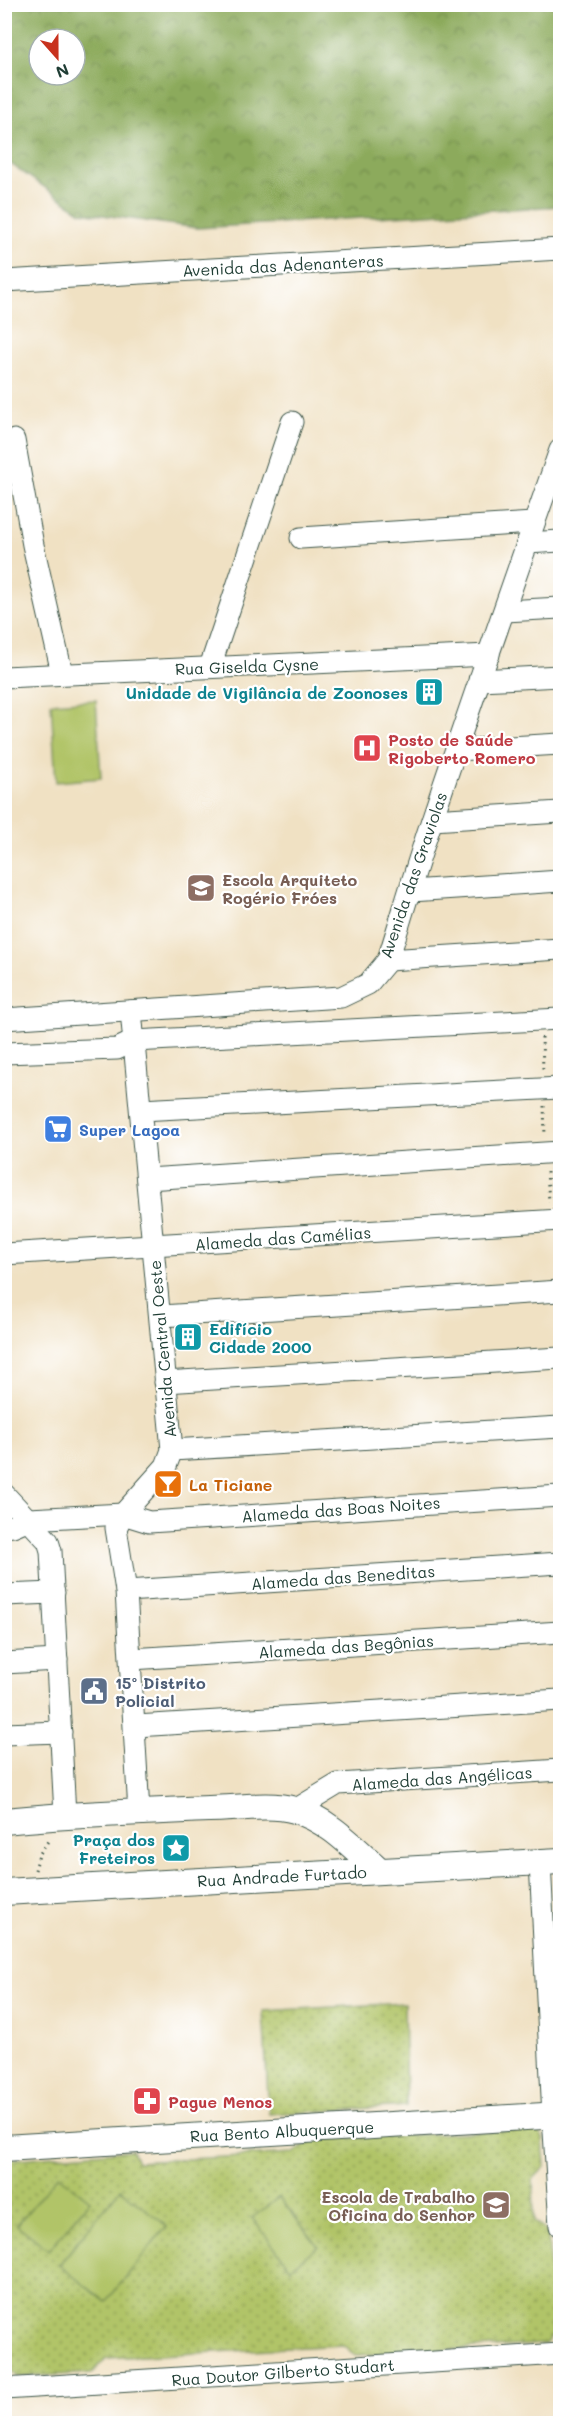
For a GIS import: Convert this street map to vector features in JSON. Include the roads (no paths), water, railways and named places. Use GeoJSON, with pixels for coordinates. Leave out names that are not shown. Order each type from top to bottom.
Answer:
{"type":"FeatureCollection","features":[{"type":"Feature","properties":{"kind":"street","name":"Avenida das Adenanteras"},"geometry":{"type":"LineString","coordinates":[[4,281],[561,249]]}},
{"type":"Feature","properties":{"kind":"street"},"geometry":{"type":"LineString","coordinates":[[210,668],[292,422]]}},
{"type":"Feature","properties":{"kind":"street"},"geometry":{"type":"LineString","coordinates":[[14,440],[33,545],[62,674]]}},
{"type":"Feature","properties":{"kind":"street","name":"Avenida das Graviolas"},"geometry":{"type":"LineString","coordinates":[[4,1019],[341,997],[368,984],[388,960],[479,680],[505,611],[533,523],[557,472],[561,450]]}},
{"type":"Feature","properties":{"kind":"street"},"geometry":{"type":"LineString","coordinates":[[301,538],[533,523]]}},
{"type":"Feature","properties":{"kind":"street"},"geometry":{"type":"LineString","coordinates":[[527,543],[561,541]]}},
{"type":"Feature","properties":{"kind":"street"},"geometry":{"type":"LineString","coordinates":[[505,611],[561,608]]}},
{"type":"Feature","properties":{"kind":"street","name":"Rua Giselda Cysne"},"geometry":{"type":"LineString","coordinates":[[4,677],[489,655]]}},
{"type":"Feature","properties":{"kind":"street"},"geometry":{"type":"LineString","coordinates":[[479,680],[561,676]]}},
{"type":"Feature","properties":{"kind":"street"},"geometry":{"type":"LineString","coordinates":[[456,750],[561,744]]}},
{"type":"Feature","properties":{"kind":"street"},"geometry":{"type":"LineString","coordinates":[[432,820],[561,812]]}},
{"type":"Feature","properties":{"kind":"street"},"geometry":{"type":"LineString","coordinates":[[411,891],[561,881]]}},
{"type":"Feature","properties":{"kind":"street"},"geometry":{"type":"LineString","coordinates":[[388,960],[561,949]]}},
{"type":"Feature","properties":{"kind":"street","name":"Avenida Central Oeste"},"geometry":{"type":"LineString","coordinates":[[123,1514],[166,1466],[172,1450],[131,1011]]}},
{"type":"Feature","properties":{"kind":"street"},"geometry":{"type":"LineString","coordinates":[[4,1053],[117,1049],[134,1041],[553,1020]]}},
{"type":"Feature","properties":{"kind":"street"},"geometry":{"type":"LineString","coordinates":[[141,1110],[555,1088]]}},
{"type":"Feature","properties":{"kind":"street"},"geometry":{"type":"LineString","coordinates":[[147,1179],[553,1152]]}},
{"type":"Feature","properties":{"kind":"street","name":"Alameda das Camélias"},"geometry":{"type":"LineString","coordinates":[[4,1254],[555,1221]]}},
{"type":"Feature","properties":{"kind":"street"},"geometry":{"type":"LineString","coordinates":[[161,1316],[561,1292]]}},
{"type":"Feature","properties":{"kind":"street"},"geometry":{"type":"LineString","coordinates":[[165,1382],[561,1358]]}},
{"type":"Feature","properties":{"kind":"street"},"geometry":{"type":"LineString","coordinates":[[172,1450],[561,1427]]}},
{"type":"Feature","properties":{"kind":"street"},"geometry":{"type":"LineString","coordinates":[[4,1494],[48,1541],[54,1593],[65,1815]]}},
{"type":"Feature","properties":{"kind":"street","name":"Alameda das Boas Noites"},"geometry":{"type":"LineString","coordinates":[[4,1527],[29,1520],[123,1514],[149,1522],[561,1497]]}},
{"type":"Feature","properties":{"kind":"street"},"geometry":{"type":"LineString","coordinates":[[123,1514],[116,1528],[126,1591],[139,1812]]}},
{"type":"Feature","properties":{"kind":"street","name":"Alameda das Beneditas"},"geometry":{"type":"LineString","coordinates":[[126,1591],[561,1563]]}},
{"type":"Feature","properties":{"kind":"street"},"geometry":{"type":"LineString","coordinates":[[4,1595],[54,1593]]}},
{"type":"Feature","properties":{"kind":"street","name":"Alameda das Begônias"},"geometry":{"type":"LineString","coordinates":[[131,1659],[561,1632]]}},
{"type":"Feature","properties":{"kind":"street"},"geometry":{"type":"LineString","coordinates":[[4,1663],[57,1660]]}},
{"type":"Feature","properties":{"kind":"street"},"geometry":{"type":"LineString","coordinates":[[135,1726],[561,1700]]}},
{"type":"Feature","properties":{"kind":"street"},"geometry":{"type":"LineString","coordinates":[[4,1734],[60,1732]]}},
{"type":"Feature","properties":{"kind":"street","name":"Alameda das Angélicas"},"geometry":{"type":"LineString","coordinates":[[295,1810],[338,1784],[561,1770]]}},
{"type":"Feature","properties":{"kind":"street"},"geometry":{"type":"LineString","coordinates":[[4,1821],[65,1815],[271,1807],[295,1810],[324,1823],[380,1871]]}},
{"type":"Feature","properties":{"kind":"street"},"geometry":{"type":"LineString","coordinates":[[550,1861],[561,2226]]}},
{"type":"Feature","properties":{"kind":"street","name":"Rua Andrade Furtado"},"geometry":{"type":"LineString","coordinates":[[4,1892],[550,1861]]}},
{"type":"Feature","properties":{"kind":"street","name":"Rua Bento Albuquerque"},"geometry":{"type":"LineString","coordinates":[[4,2148],[557,2116]]}},
{"type":"Feature","properties":{"kind":"street","name":"Rua Doutor Gilberto Studart"},"geometry":{"type":"LineString","coordinates":[[4,2388],[561,2354]]}},
{"type":"Feature","properties":{"kind":"place","name":"Unidade de Vigilância de Zoonoses"},"geometry":{"type":"Point","coordinates":[429,692]}},
{"type":"Feature","properties":{"kind":"place","name":"Posto de Saúde Rigoberto Romero"},"geometry":{"type":"Point","coordinates":[367,748]}},
{"type":"Feature","properties":{"kind":"place","name":"Escola Arquiteto Rogério Fróes"},"geometry":{"type":"Point","coordinates":[201,888]}},
{"type":"Feature","properties":{"kind":"place","name":"Super Lagoa"},"geometry":{"type":"Point","coordinates":[58,1129]}},
{"type":"Feature","properties":{"kind":"place","name":"Edifício Cidade 2000"},"geometry":{"type":"Point","coordinates":[188,1337]}},
{"type":"Feature","properties":{"kind":"place","name":"La Ticiane"},"geometry":{"type":"Point","coordinates":[168,1484]}},
{"type":"Feature","properties":{"kind":"place","name":"15º Distrito Policial"},"geometry":{"type":"Point","coordinates":[94,1691]}},
{"type":"Feature","properties":{"kind":"place","name":"Praça dos Freteiros"},"geometry":{"type":"Point","coordinates":[176,1848]}},
{"type":"Feature","properties":{"kind":"place","name":"Pague Menos"},"geometry":{"type":"Point","coordinates":[147,2101]}},
{"type":"Feature","properties":{"kind":"place","name":"Escola de Trabalho Oficina do Senhor"},"geometry":{"type":"Point","coordinates":[496,2205]}}]}
